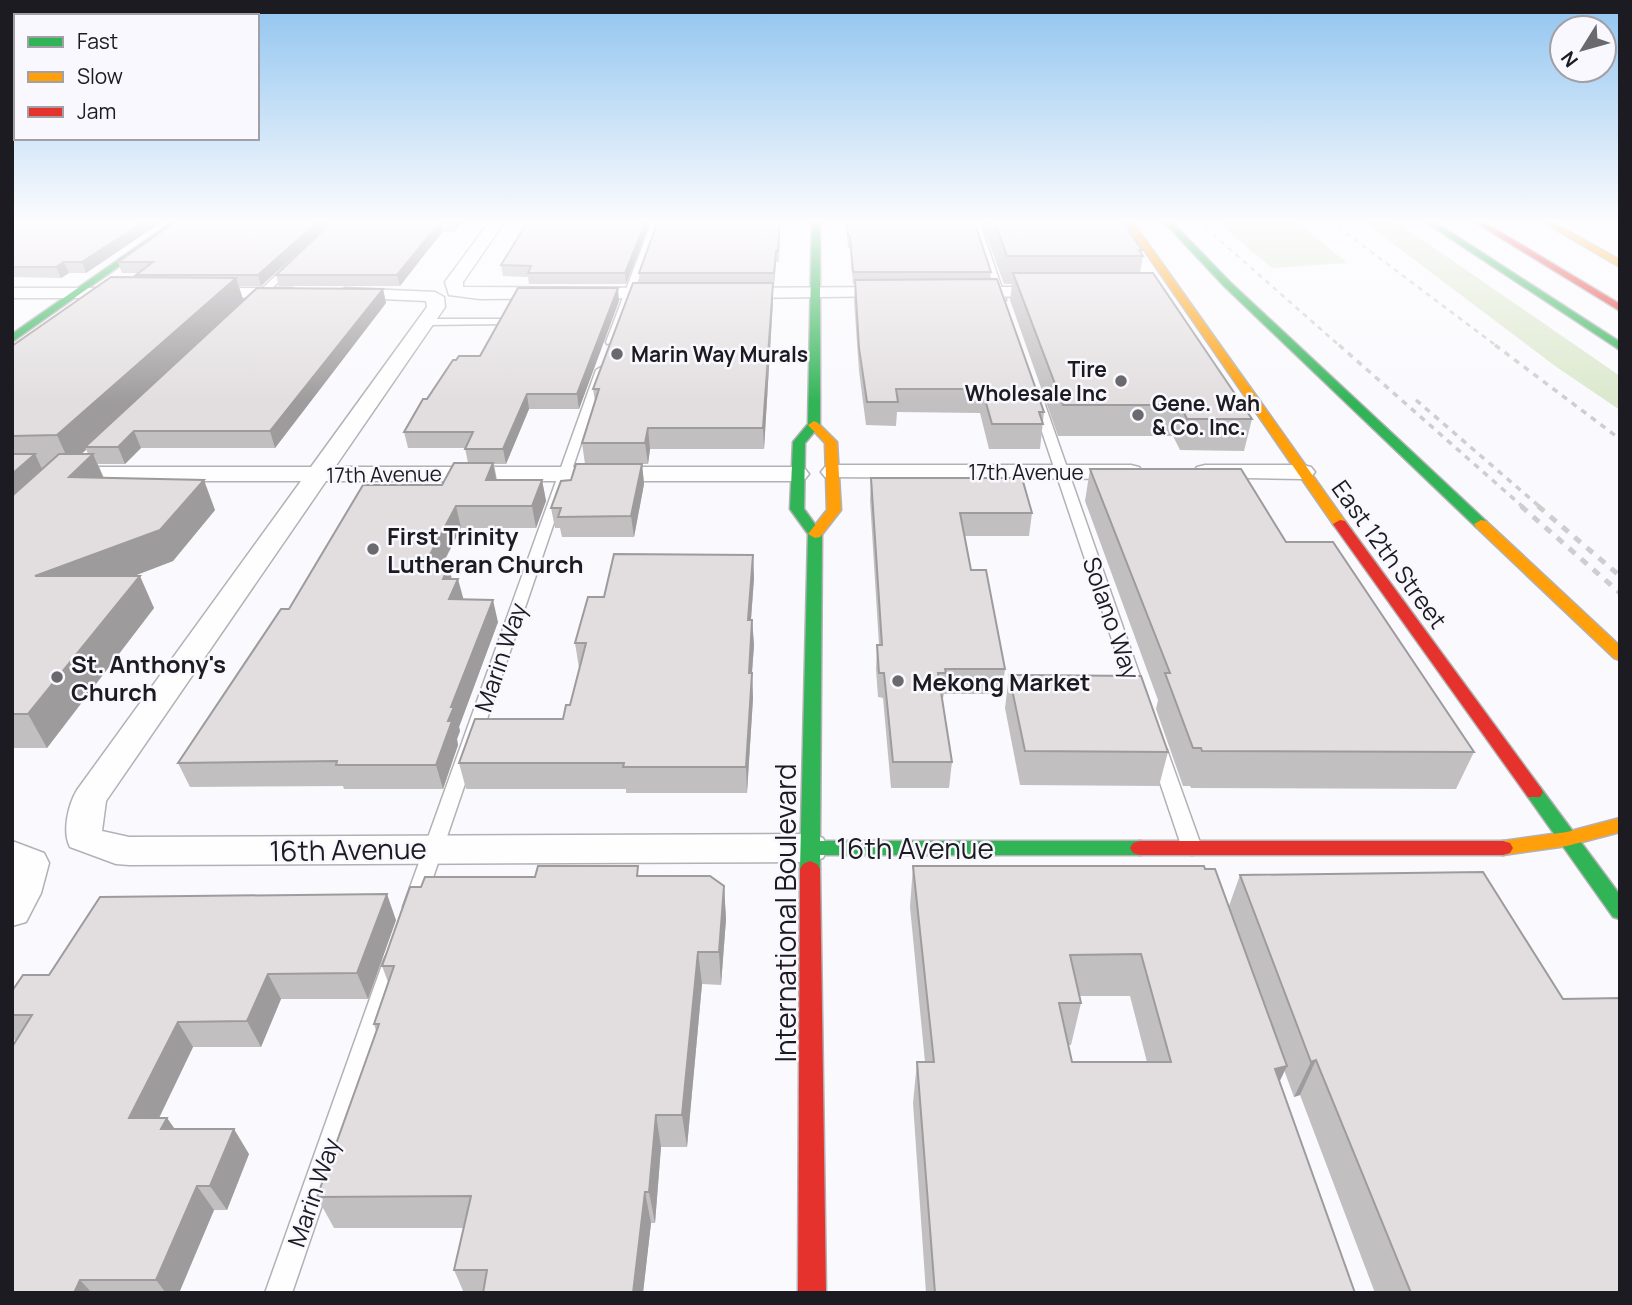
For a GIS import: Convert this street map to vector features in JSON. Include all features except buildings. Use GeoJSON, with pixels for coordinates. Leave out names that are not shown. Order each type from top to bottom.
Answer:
{"type":"FeatureCollection","features":[{"type":"Feature","properties":{"kind":"main road"},"geometry":{"type":"LineString","coordinates":[[12,339],[93,282]]}},
{"type":"Feature","properties":{"kind":"main road"},"geometry":{"type":"LineString","coordinates":[[814,425],[831,442],[834,510],[815,534],[797,509],[797,474],[799,442],[814,425],[816,282]]}},
{"type":"Feature","properties":{"kind":"main road","name":"East 12th Street"},"geometry":{"type":"LineString","coordinates":[[1171,282],[1303,472],[1620,911]]}},
{"type":"Feature","properties":{"kind":"main road"},"geometry":{"type":"LineString","coordinates":[[1225,282],[1620,655]]}},
{"type":"Feature","properties":{"kind":"main road"},"geometry":{"type":"LineString","coordinates":[[1522,282],[1620,347]]}},
{"type":"Feature","properties":{"kind":"main road"},"geometry":{"type":"LineString","coordinates":[[1578,282],[1620,308]]}},
{"type":"Feature","properties":{"kind":"main road","name":"International Boulevard"},"geometry":{"type":"LineString","coordinates":[[812,1293],[810,848],[815,534]]}},
{"type":"Feature","properties":{"kind":"main road","name":"16th Avenue"},"geometry":{"type":"LineString","coordinates":[[810,848],[1500,848],[1567,839],[1620,825]]}},
{"type":"Feature","properties":{"kind":"street"},"geometry":{"type":"LineString","coordinates":[[453,282],[456,291],[481,294],[682,293]]}},
{"type":"Feature","properties":{"kind":"street"},"geometry":{"type":"LineString","coordinates":[[709,293],[905,292]]}},
{"type":"Feature","properties":{"kind":"street"},"geometry":{"type":"LineString","coordinates":[[946,292],[1069,292]]}},
{"type":"Feature","properties":{"kind":"street"},"geometry":{"type":"LineString","coordinates":[[1150,292],[1178,292]]}},
{"type":"Feature","properties":{"kind":"street"},"geometry":{"type":"LineString","coordinates":[[12,293],[118,293]]}},
{"type":"Feature","properties":{"kind":"street"},"geometry":{"type":"LineString","coordinates":[[180,293],[412,294],[435,297],[436,307],[319,474]]}},
{"type":"Feature","properties":{"kind":"street","name":"17th Avenue"},"geometry":{"type":"LineString","coordinates":[[833,472],[1155,472]]}},
{"type":"Feature","properties":{"kind":"street"},"geometry":{"type":"LineString","coordinates":[[1182,472],[1303,472]]}},
{"type":"Feature","properties":{"kind":"street","name":"17th Avenue"},"geometry":{"type":"LineString","coordinates":[[12,474],[797,474]]}},
{"type":"Feature","properties":{"kind":"street","name":"16th Avenue"},"geometry":{"type":"LineString","coordinates":[[319,474],[89,799],[83,838],[116,850],[130,851],[810,848]]}},
{"type":"Feature","properties":{"kind":"street"},"geometry":{"type":"LineString","coordinates":[[12,911],[22,893],[22,859]]}},
{"type":"Feature","properties":{"kind":"lane"},"geometry":{"type":"LineString","coordinates":[[241,313],[274,282]]}},
{"type":"Feature","properties":{"kind":"lane","name":"Marin Way"},"geometry":{"type":"LineString","coordinates":[[408,922],[633,282]]}},
{"type":"Feature","properties":{"kind":"lane"},"geometry":{"type":"LineString","coordinates":[[996,282],[1009,318]]}},
{"type":"Feature","properties":{"kind":"lane"},"geometry":{"type":"LineString","coordinates":[[426,322],[504,322]]}},
{"type":"Feature","properties":{"kind":"lane","name":"Solano Way"},"geometry":{"type":"LineString","coordinates":[[1031,382],[1145,713]]}},
{"type":"Feature","properties":{"kind":"lane"},"geometry":{"type":"LineString","coordinates":[[1154,738],[1198,867]]}},
{"type":"Feature","properties":{"kind":"lane","name":"Marin Way"},"geometry":{"type":"LineString","coordinates":[[278,1293],[399,947]]}},
{"type":"Feature","properties":{"kind":"green space"},"geometry":{"type":"Polygon","coordinates":[[[1444,282],[1483,282],[1620,376],[1620,410],[1555,366],[1444,282]]]}},
{"type":"Feature","properties":{"kind":"railway"},"geometry":{"type":"LineString","coordinates":[[1267,282],[1341,347]]}},
{"type":"Feature","properties":{"kind":"railway"},"geometry":{"type":"LineString","coordinates":[[1411,282],[1498,347]]}},
{"type":"Feature","properties":{"kind":"railway"},"geometry":{"type":"LineString","coordinates":[[1339,345],[1523,507]]}},
{"type":"Feature","properties":{"kind":"railway"},"geometry":{"type":"LineString","coordinates":[[1495,345],[1620,439]]}},
{"type":"Feature","properties":{"kind":"railway"},"geometry":{"type":"LineString","coordinates":[[1416,400],[1540,507]]}},
{"type":"Feature","properties":{"kind":"railway"},"geometry":{"type":"LineString","coordinates":[[1521,506],[1620,593]]}},
{"type":"Feature","properties":{"kind":"railway"},"geometry":{"type":"LineString","coordinates":[[1538,506],[1620,576]]}},
{"type":"Feature","properties":{"kind":"traffic: fast"},"geometry":{"type":"LineString","coordinates":[[12,339],[93,282]]}},
{"type":"Feature","properties":{"kind":"traffic: fast"},"geometry":{"type":"LineString","coordinates":[[810,869],[815,534],[797,509],[799,442],[814,425],[815,282]]}},
{"type":"Feature","properties":{"kind":"traffic: fast"},"geometry":{"type":"LineString","coordinates":[[1225,282],[1481,524]]}},
{"type":"Feature","properties":{"kind":"traffic: fast"},"geometry":{"type":"LineString","coordinates":[[1521,282],[1620,347]]}},
{"type":"Feature","properties":{"kind":"traffic: fast"},"geometry":{"type":"LineString","coordinates":[[1534,792],[1620,911]]}},
{"type":"Feature","properties":{"kind":"traffic: fast"},"geometry":{"type":"LineString","coordinates":[[810,848],[1140,848]]}},
{"type":"Feature","properties":{"kind":"traffic: slow"},"geometry":{"type":"LineString","coordinates":[[1171,282],[1340,524]]}},
{"type":"Feature","properties":{"kind":"traffic: slow"},"geometry":{"type":"LineString","coordinates":[[814,425],[831,442],[834,510],[815,534]]}},
{"type":"Feature","properties":{"kind":"traffic: slow"},"geometry":{"type":"LineString","coordinates":[[1481,524],[1620,655]]}},
{"type":"Feature","properties":{"kind":"traffic: slow"},"geometry":{"type":"LineString","coordinates":[[1503,848],[1567,839],[1620,825]]}},
{"type":"Feature","properties":{"kind":"traffic: jam"},"geometry":{"type":"LineString","coordinates":[[1577,282],[1620,308]]}},
{"type":"Feature","properties":{"kind":"traffic: jam"},"geometry":{"type":"LineString","coordinates":[[1340,524],[1534,792]]}},
{"type":"Feature","properties":{"kind":"traffic: jam"},"geometry":{"type":"LineString","coordinates":[[1140,848],[1503,848]]}},
{"type":"Feature","properties":{"kind":"traffic: jam"},"geometry":{"type":"LineString","coordinates":[[810,869],[812,1293]]}},
{"type":"Feature","properties":{"kind":"place","name":"Marin Way Murals"},"geometry":{"type":"Point","coordinates":[617,354]}},
{"type":"Feature","properties":{"kind":"place","name":"Tire Wholesale Inc"},"geometry":{"type":"Point","coordinates":[1121,381]}},
{"type":"Feature","properties":{"kind":"place","name":"Gene. Wah & Co. Inc."},"geometry":{"type":"Point","coordinates":[1138,415]}},
{"type":"Feature","properties":{"kind":"place","name":"First Trinity Lutheran Church"},"geometry":{"type":"Point","coordinates":[373,549]}},
{"type":"Feature","properties":{"kind":"place","name":"St. Anthony's Church"},"geometry":{"type":"Point","coordinates":[57,677]}},
{"type":"Feature","properties":{"kind":"place","name":"Mekong Market"},"geometry":{"type":"Point","coordinates":[898,681]}}]}
